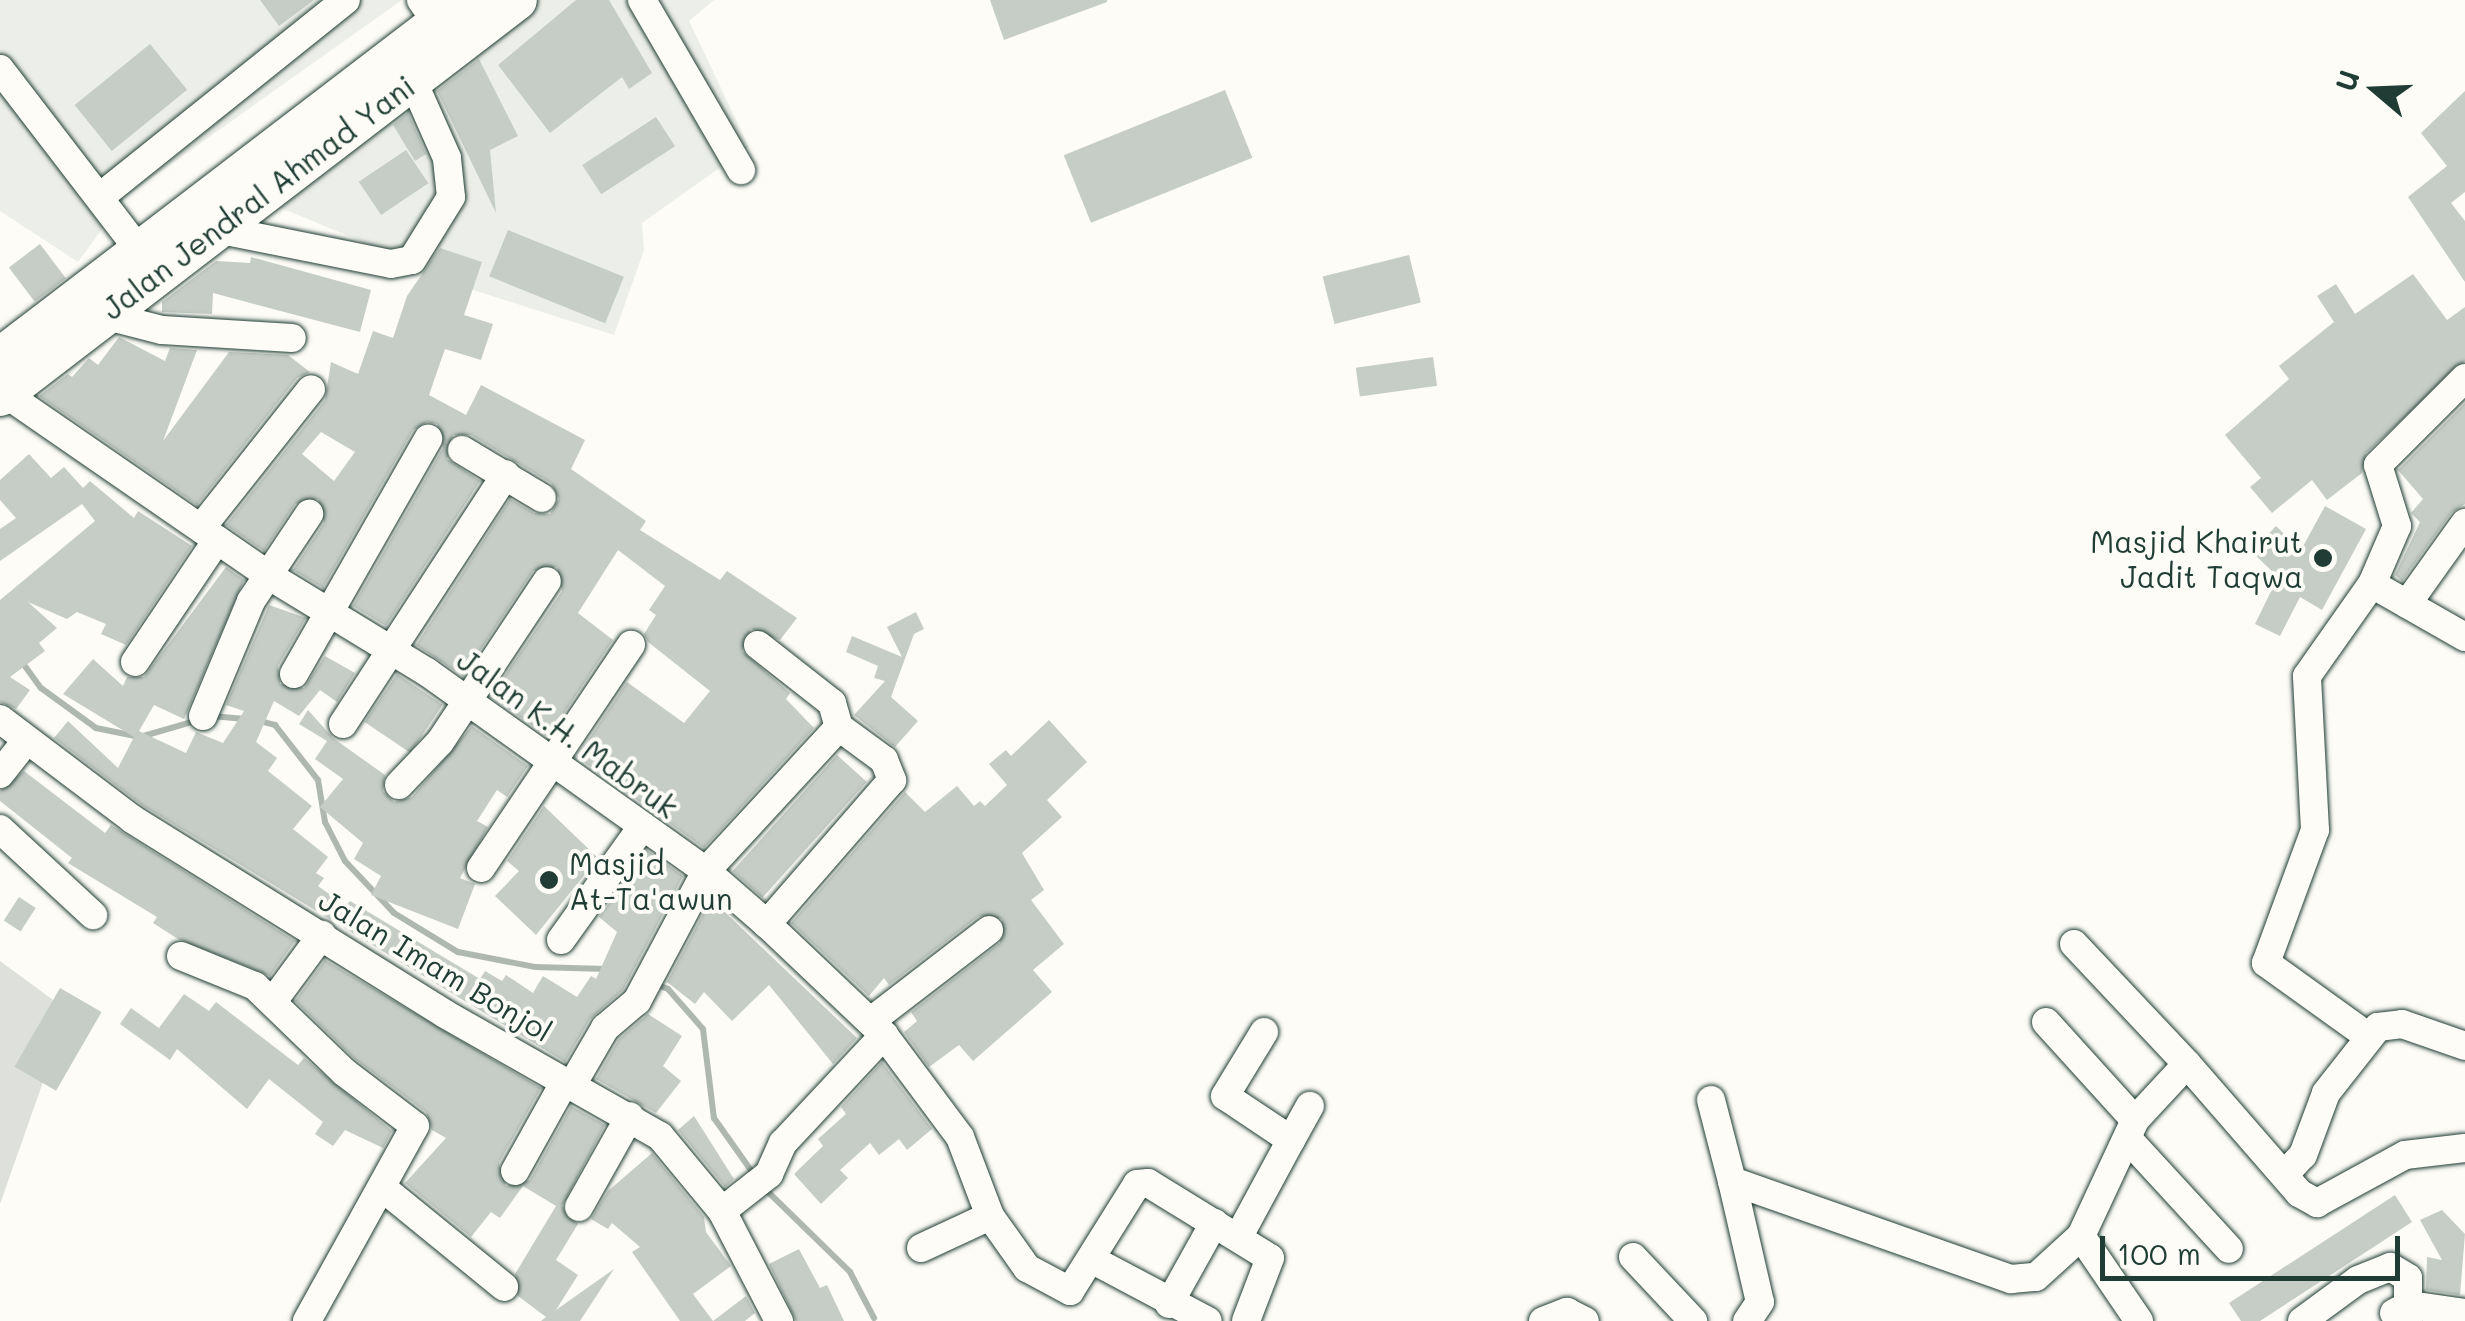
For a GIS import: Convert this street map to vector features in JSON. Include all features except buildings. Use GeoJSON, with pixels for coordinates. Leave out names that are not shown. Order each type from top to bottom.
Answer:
{"type":"FeatureCollection","features":[{"type":"Feature","properties":{"kind":"highway","name":"Jalan Jendral Ahmad Yani"},"geometry":{"type":"LineString","coordinates":[[1,384],[102,315],[517,0]]}},
{"type":"Feature","properties":{"kind":"highway","name":"Jalan Jendral Ahmad Yani"},"geometry":{"type":"LineString","coordinates":[[1,384],[139,250],[449,6]]}},
{"type":"Feature","properties":{"kind":"street"},"geometry":{"type":"LineString","coordinates":[[100,197],[346,0]]}},
{"type":"Feature","properties":{"kind":"street"},"geometry":{"type":"LineString","coordinates":[[642,0],[741,170]]}},
{"type":"Feature","properties":{"kind":"street"},"geometry":{"type":"LineString","coordinates":[[0,69],[139,250]]}},
{"type":"Feature","properties":{"kind":"street"},"geometry":{"type":"LineString","coordinates":[[216,229],[391,264],[412,260],[450,197],[447,158],[412,79]]}},
{"type":"Feature","properties":{"kind":"street"},"geometry":{"type":"LineString","coordinates":[[102,315],[162,330],[292,338]]}},
{"type":"Feature","properties":{"kind":"street"},"geometry":{"type":"LineString","coordinates":[[2369,1037],[2266,963],[2315,830],[2307,676],[2372,584],[2398,526],[2378,465],[2465,378]]}},
{"type":"Feature","properties":{"kind":"street","name":"Jalan K.H. Mabruk"},"geometry":{"type":"LineString","coordinates":[[1,384],[209,534],[466,700],[706,872],[768,924],[878,1028],[960,1137],[990,1216],[1012,1252],[1055,1288],[1070,1291],[1090,1259]]}},
{"type":"Feature","properties":{"kind":"street"},"geometry":{"type":"LineString","coordinates":[[134,662],[209,534],[312,389]]}},
{"type":"Feature","properties":{"kind":"street"},"geometry":{"type":"LineString","coordinates":[[294,674],[428,439]]}},
{"type":"Feature","properties":{"kind":"street"},"geometry":{"type":"LineString","coordinates":[[462,450],[542,498]]}},
{"type":"Feature","properties":{"kind":"street"},"geometry":{"type":"LineString","coordinates":[[343,724],[506,474]]}},
{"type":"Feature","properties":{"kind":"street"},"geometry":{"type":"LineString","coordinates":[[204,716],[268,574],[308,514]]}},
{"type":"Feature","properties":{"kind":"street"},"geometry":{"type":"LineString","coordinates":[[2408,604],[2465,524]]}},
{"type":"Feature","properties":{"kind":"street"},"geometry":{"type":"LineString","coordinates":[[399,784],[440,742],[548,581]]}},
{"type":"Feature","properties":{"kind":"street"},"geometry":{"type":"LineString","coordinates":[[2372,584],[2465,638]]}},
{"type":"Feature","properties":{"kind":"street"},"geometry":{"type":"LineString","coordinates":[[481,868],[550,760],[631,645]]}},
{"type":"Feature","properties":{"kind":"street"},"geometry":{"type":"LineString","coordinates":[[758,645],[832,703],[839,727],[884,760],[892,780],[768,924]]}},
{"type":"Feature","properties":{"kind":"street","name":"Jalan Imam Bonjol"},"geometry":{"type":"LineString","coordinates":[[0,719],[132,819],[660,1136],[722,1211],[778,1321]]}},
{"type":"Feature","properties":{"kind":"street"},"geometry":{"type":"LineString","coordinates":[[515,1171],[605,1028],[638,1001],[706,872],[839,727]]}},
{"type":"Feature","properties":{"kind":"street"},"geometry":{"type":"LineString","coordinates":[[0,774],[26,741]]}},
{"type":"Feature","properties":{"kind":"street"},"geometry":{"type":"LineString","coordinates":[[561,940],[642,827]]}},
{"type":"Feature","properties":{"kind":"street"},"geometry":{"type":"LineString","coordinates":[[0,829],[92,915]]}},
{"type":"Feature","properties":{"kind":"street"},"geometry":{"type":"LineString","coordinates":[[722,1211],[762,1180],[783,1142],[878,1028],[989,930]]}},
{"type":"Feature","properties":{"kind":"street"},"geometry":{"type":"LineString","coordinates":[[274,1000],[322,934]]}},
{"type":"Feature","properties":{"kind":"street"},"geometry":{"type":"LineString","coordinates":[[2074,944],[2308,1200],[2324,1202],[2405,1155],[2465,1148]]}},
{"type":"Feature","properties":{"kind":"street"},"geometry":{"type":"LineString","coordinates":[[182,956],[274,1000],[344,1072],[415,1126],[384,1190],[306,1321]]}},
{"type":"Feature","properties":{"kind":"street"},"geometry":{"type":"LineString","coordinates":[[2046,1022],[2229,1249]]}},
{"type":"Feature","properties":{"kind":"street"},"geometry":{"type":"LineString","coordinates":[[2284,1174],[2303,1155],[2317,1108],[2369,1037],[2391,1022],[2465,1046]]}},
{"type":"Feature","properties":{"kind":"street"},"geometry":{"type":"LineString","coordinates":[[1264,1032],[1225,1096],[1291,1140]]}},
{"type":"Feature","properties":{"kind":"street"},"geometry":{"type":"LineString","coordinates":[[1732,1181],[2012,1278],[2036,1277],[2082,1236],[2132,1130],[2187,1064]]}},
{"type":"Feature","properties":{"kind":"street"},"geometry":{"type":"LineString","coordinates":[[1711,1100],[1760,1302],[1747,1321]]}},
{"type":"Feature","properties":{"kind":"street"},"geometry":{"type":"LineString","coordinates":[[1239,1236],[1310,1106]]}},
{"type":"Feature","properties":{"kind":"street"},"geometry":{"type":"LineString","coordinates":[[579,1207],[630,1116]]}},
{"type":"Feature","properties":{"kind":"street"},"geometry":{"type":"LineString","coordinates":[[1208,1321],[1169,1304],[1090,1259],[1142,1182],[1239,1236],[1272,1261],[1246,1321]]}},
{"type":"Feature","properties":{"kind":"street"},"geometry":{"type":"LineString","coordinates":[[384,1190],[504,1287]]}},
{"type":"Feature","properties":{"kind":"street"},"geometry":{"type":"LineString","coordinates":[[921,1248],[990,1216]]}},
{"type":"Feature","properties":{"kind":"street"},"geometry":{"type":"LineString","coordinates":[[1169,1304],[1214,1223]]}},
{"type":"Feature","properties":{"kind":"street"},"geometry":{"type":"LineString","coordinates":[[2082,1236],[2140,1321]]}},
{"type":"Feature","properties":{"kind":"street"},"geometry":{"type":"LineString","coordinates":[[1632,1257],[1693,1321]]}},
{"type":"Feature","properties":{"kind":"street"},"geometry":{"type":"LineString","coordinates":[[2302,1321],[2377,1268],[2402,1270],[2402,1315],[2465,1313]]}},
{"type":"Feature","properties":{"kind":"street"},"geometry":{"type":"LineString","coordinates":[[1542,1321],[1567,1312],[1585,1321]]}},
{"type":"Feature","properties":{"kind":"shaded area"},"geometry":{"type":"Polygon","coordinates":[[[0,0],[402,0],[126,196],[78,262],[0,211],[0,0]]]}},
{"type":"Feature","properties":{"kind":"shaded area"},"geometry":{"type":"Polygon","coordinates":[[[533,0],[714,0],[689,21],[749,147],[642,223],[644,250],[614,335],[392,264],[387,252],[274,205],[533,0]]]}},
{"type":"Feature","properties":{"kind":"shaded area"},"geometry":{"type":"Polygon","coordinates":[[[0,961],[68,1011],[0,1204],[0,961]]]}},
{"type":"Feature","properties":{"kind":"waterway"},"geometry":{"type":"LineString","coordinates":[[22,662],[41,688],[96,728],[140,737],[195,721]]}},
{"type":"Feature","properties":{"kind":"waterway"},"geometry":{"type":"LineString","coordinates":[[212,716],[248,719]]}},
{"type":"Feature","properties":{"kind":"waterway"},"geometry":{"type":"LineString","coordinates":[[260,721],[275,725],[318,780],[325,822],[345,861],[394,913],[458,952],[535,967],[606,969]]}},
{"type":"Feature","properties":{"kind":"waterway"},"geometry":{"type":"LineString","coordinates":[[655,984],[668,989],[703,1029],[714,1118],[755,1176]]}},
{"type":"Feature","properties":{"kind":"waterway"},"geometry":{"type":"LineString","coordinates":[[762,1186],[850,1272],[874,1318]]}},
{"type":"Feature","properties":{"kind":"place","name":"Masjid Khairut Jadit Taqwa"},"geometry":{"type":"Point","coordinates":[2323,558]}},
{"type":"Feature","properties":{"kind":"place","name":"Masjid At-Ta'awun"},"geometry":{"type":"Point","coordinates":[549,880]}}]}
